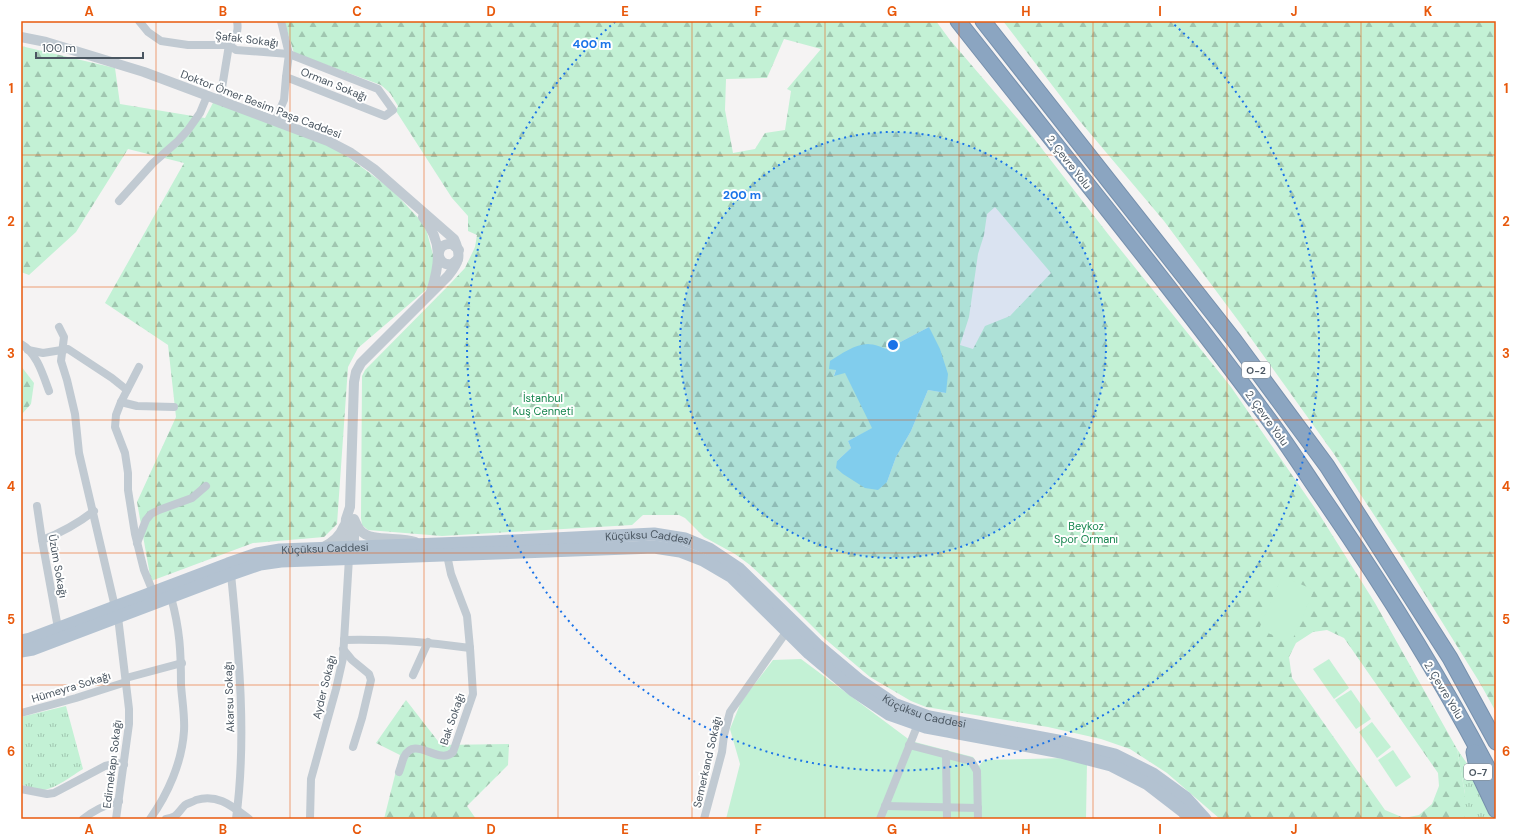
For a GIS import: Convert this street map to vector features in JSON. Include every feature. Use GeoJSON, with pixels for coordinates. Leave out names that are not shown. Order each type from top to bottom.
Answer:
{"type":"FeatureCollection","features":[{"type":"Feature","properties":{"kind":"highway","name":"2. Çevre Yolu"},"geometry":{"type":"LineString","coordinates":[[958,21],[1269,419],[1355,544],[1413,637],[1469,731],[1496,784]]}},
{"type":"Feature","properties":{"kind":"highway","name":"2. Çevre Yolu"},"geometry":{"type":"LineString","coordinates":[[984,21],[1234,340],[1326,466],[1450,658],[1496,742]]}},
{"type":"Feature","properties":{"kind":"highway","name":"O-7"},"geometry":{"type":"LineString","coordinates":[[1469,731],[1478,772],[1496,810]]}},
{"type":"Feature","properties":{"kind":"main road","name":"Küçüksu Caddesi"},"geometry":{"type":"LineString","coordinates":[[169,592],[260,564],[294,560],[301,555],[343,553],[447,555],[491,548],[650,534],[685,539],[708,549],[739,569],[747,584],[791,627],[817,645],[860,681],[919,719],[929,717],[1063,742],[1115,755],[1123,766],[1183,811],[1190,819]]}},
{"type":"Feature","properties":{"kind":"main road","name":"Küçüksu Caddesi"},"geometry":{"type":"LineString","coordinates":[[21,652],[33,649],[116,612],[155,598],[257,554],[280,550],[322,549],[349,553],[425,545],[491,548]]}},
{"type":"Feature","properties":{"kind":"main road","name":"Küçüksu Caddesi"},"geometry":{"type":"LineString","coordinates":[[21,641],[58,628],[116,612]]}},
{"type":"Feature","properties":{"kind":"main road","name":"Küçüksu Caddesi"},"geometry":{"type":"LineString","coordinates":[[1123,766],[1153,774],[1186,798],[1205,819]]}},
{"type":"Feature","properties":{"kind":"street","name":"Şafak Sokağı"},"geometry":{"type":"LineString","coordinates":[[139,21],[148,32],[161,41],[188,45],[229,45],[236,50],[289,54],[378,89],[393,110]]}},
{"type":"Feature","properties":{"kind":"street"},"geometry":{"type":"LineString","coordinates":[[220,100],[229,45],[234,39],[238,30],[237,21]]}},
{"type":"Feature","properties":{"kind":"street"},"geometry":{"type":"LineString","coordinates":[[281,21],[289,54],[286,76]]}},
{"type":"Feature","properties":{"kind":"street","name":"Doktor Ömer Besim Paşa Caddesi"},"geometry":{"type":"LineString","coordinates":[[21,37],[46,42],[144,72],[328,140],[351,153],[374,169],[454,239],[459,254]]}},
{"type":"Feature","properties":{"kind":"street","name":"Orman Sokağı"},"geometry":{"type":"LineString","coordinates":[[275,121],[284,100],[286,76],[385,116],[393,110]]}},
{"type":"Feature","properties":{"kind":"street"},"geometry":{"type":"LineString","coordinates":[[119,201],[153,163],[188,130],[200,113],[208,96]]}},
{"type":"Feature","properties":{"kind":"street"},"geometry":{"type":"LineString","coordinates":[[415,206],[432,231],[442,262],[449,264],[455,262],[459,254]]}},
{"type":"Feature","properties":{"kind":"street"},"geometry":{"type":"LineString","coordinates":[[349,553],[344,542],[350,519],[354,382],[356,372],[361,363],[431,293],[448,276],[457,263],[459,254],[452,244],[446,244],[441,247],[437,274],[431,293]]}},
{"type":"Feature","properties":{"kind":"street","name":"Edirnekapı Sokağı"},"geometry":{"type":"LineString","coordinates":[[58,327],[64,337],[60,362],[67,380],[75,414],[79,453],[94,511],[116,612],[126,680],[129,724],[116,819]]}},
{"type":"Feature","properties":{"kind":"street"},"geometry":{"type":"LineString","coordinates":[[21,344],[39,364],[49,391]]}},
{"type":"Feature","properties":{"kind":"street"},"geometry":{"type":"LineString","coordinates":[[28,350],[42,353],[68,349],[112,378],[127,390]]}},
{"type":"Feature","properties":{"kind":"street"},"geometry":{"type":"LineString","coordinates":[[139,367],[121,402],[116,415],[115,427],[125,453],[128,473],[128,490],[144,570],[155,598]]}},
{"type":"Feature","properties":{"kind":"street"},"geometry":{"type":"LineString","coordinates":[[121,402],[137,406],[174,407]]}},
{"type":"Feature","properties":{"kind":"street"},"geometry":{"type":"LineString","coordinates":[[138,542],[146,520],[151,514],[192,498],[206,486]]}},
{"type":"Feature","properties":{"kind":"street","name":"Üzüm Sokağı"},"geometry":{"type":"LineString","coordinates":[[37,506],[58,628]]}},
{"type":"Feature","properties":{"kind":"street"},"geometry":{"type":"LineString","coordinates":[[42,540],[60,533],[81,521],[94,511]]}},
{"type":"Feature","properties":{"kind":"street"},"geometry":{"type":"LineString","coordinates":[[350,519],[365,535],[372,537],[408,539],[425,545]]}},
{"type":"Feature","properties":{"kind":"street"},"geometry":{"type":"LineString","coordinates":[[322,549],[337,538],[350,519]]}},
{"type":"Feature","properties":{"kind":"street","name":"Ayder Sokağı"},"geometry":{"type":"LineString","coordinates":[[310,819],[311,779],[343,658],[349,553]]}},
{"type":"Feature","properties":{"kind":"street"},"geometry":{"type":"LineString","coordinates":[[344,640],[374,639],[428,642],[470,648],[467,616],[451,574],[447,555]]}},
{"type":"Feature","properties":{"kind":"street","name":"Akarsu Sokağı"},"geometry":{"type":"LineString","coordinates":[[231,574],[242,721],[240,789],[236,819]]}},
{"type":"Feature","properties":{"kind":"street"},"geometry":{"type":"LineString","coordinates":[[150,819],[162,802],[174,775],[180,755],[184,731],[182,663],[179,631],[169,592]]}},
{"type":"Feature","properties":{"kind":"street","name":"Semerkand Sokağı"},"geometry":{"type":"LineString","coordinates":[[704,819],[722,752],[724,735],[730,712],[791,627]]}},
{"type":"Feature","properties":{"kind":"street"},"geometry":{"type":"LineString","coordinates":[[413,675],[428,642]]}},
{"type":"Feature","properties":{"kind":"street","name":"Bak Sokağı"},"geometry":{"type":"LineString","coordinates":[[399,772],[405,756],[412,749],[419,748],[437,756],[449,755],[453,752],[473,694],[470,648]]}},
{"type":"Feature","properties":{"kind":"street"},"geometry":{"type":"LineString","coordinates":[[343,649],[352,660],[369,674],[371,680],[353,748]]}},
{"type":"Feature","properties":{"kind":"street","name":"Hümeyra Sokağı"},"geometry":{"type":"LineString","coordinates":[[21,713],[76,698],[126,680],[182,663]]}},
{"type":"Feature","properties":{"kind":"street"},"geometry":{"type":"LineString","coordinates":[[880,819],[919,719]]}},
{"type":"Feature","properties":{"kind":"street"},"geometry":{"type":"LineString","coordinates":[[909,745],[971,761],[977,771],[978,819]]}},
{"type":"Feature","properties":{"kind":"street"},"geometry":{"type":"LineString","coordinates":[[946,754],[947,819]]}},
{"type":"Feature","properties":{"kind":"street"},"geometry":{"type":"LineString","coordinates":[[21,789],[47,794],[54,793],[105,766],[118,763],[124,765]]}},
{"type":"Feature","properties":{"kind":"street"},"geometry":{"type":"LineString","coordinates":[[166,819],[178,815],[186,804],[199,799],[210,798],[218,799],[238,810],[249,819]]}},
{"type":"Feature","properties":{"kind":"street"},"geometry":{"type":"LineString","coordinates":[[83,819],[92,811],[107,804],[119,801]]}},
{"type":"Feature","properties":{"kind":"street"},"geometry":{"type":"LineString","coordinates":[[885,806],[978,808]]}},
{"type":"Feature","properties":{"kind":"green space","name":"Beykoz Spor Ormanı"},"geometry":{"type":"Polygon","coordinates":[[[284,21],[936,21],[950,40],[1029,132],[1108,234],[1231,387],[1319,514],[1375,603],[1457,749],[1465,794],[1465,819],[1220,819],[1167,773],[1130,749],[1101,739],[1048,727],[926,707],[911,701],[870,677],[824,638],[750,565],[735,554],[704,537],[685,518],[679,515],[643,515],[632,525],[442,536],[368,530],[362,525],[361,518],[362,376],[365,370],[465,268],[475,247],[477,235],[468,231],[468,216],[452,198],[396,111],[398,106],[390,93],[381,85],[294,53],[284,21]],[[784,39],[767,78],[726,79],[725,110],[733,153],[755,149],[765,133],[785,130],[791,91],[787,89],[821,49],[784,39]],[[995,207],[987,214],[984,235],[978,254],[969,317],[960,345],[973,349],[985,326],[1010,316],[1051,273],[995,207]],[[929,327],[887,349],[868,344],[836,370],[834,375],[845,372],[873,428],[848,441],[851,448],[837,461],[887,482],[896,457],[911,431],[928,390],[946,393],[929,327]],[[1327,630],[1313,632],[1296,643],[1289,657],[1292,678],[1385,810],[1404,818],[1419,815],[1432,804],[1439,786],[1438,773],[1344,638],[1327,630]]]}},
{"type":"Feature","properties":{"kind":"green space"},"geometry":{"type":"Polygon","coordinates":[[[1003,21],[1496,21],[1496,712],[1480,683],[1401,556],[1334,454],[1240,323],[1164,221],[1078,119],[1003,21]]]}},
{"type":"Feature","properties":{"kind":"green space"},"geometry":{"type":"Polygon","coordinates":[[[21,46],[115,68],[120,104],[205,118],[215,99],[336,148],[391,189],[425,225],[435,262],[427,289],[358,348],[348,367],[337,524],[324,537],[253,543],[151,581],[137,502],[176,417],[168,345],[105,303],[184,163],[128,149],[76,232],[29,275],[21,272],[21,46]]]}},
{"type":"Feature","properties":{"kind":"green space"},"geometry":{"type":"Polygon","coordinates":[[[21,366],[34,383],[31,404],[21,415],[21,366]]]}},
{"type":"Feature","properties":{"kind":"green space"},"geometry":{"type":"Polygon","coordinates":[[[1282,576],[1314,590],[1291,643],[1259,629],[1282,576]]]}},
{"type":"Feature","properties":{"kind":"green space"},"geometry":{"type":"Polygon","coordinates":[[[801,659],[911,741],[973,757],[979,766],[984,760],[1068,758],[1087,762],[1086,819],[726,819],[740,764],[730,729],[741,702],[773,660],[801,659]]]}},
{"type":"Feature","properties":{"kind":"green space"},"geometry":{"type":"Polygon","coordinates":[[[1329,659],[1349,688],[1334,699],[1313,669],[1329,659]]]}},
{"type":"Feature","properties":{"kind":"green space"},"geometry":{"type":"Polygon","coordinates":[[[1351,690],[1371,719],[1356,729],[1335,700],[1351,690]]]}},
{"type":"Feature","properties":{"kind":"green space"},"geometry":{"type":"Polygon","coordinates":[[[406,700],[441,745],[509,744],[508,765],[467,806],[476,819],[384,819],[400,755],[376,743],[406,700]]]}},
{"type":"Feature","properties":{"kind":"green space"},"geometry":{"type":"Polygon","coordinates":[[[66,706],[83,769],[48,789],[37,789],[21,784],[21,717],[66,706]]]}},
{"type":"Feature","properties":{"kind":"green space"},"geometry":{"type":"Polygon","coordinates":[[[1372,722],[1391,747],[1377,758],[1359,732],[1372,722]]]}},
{"type":"Feature","properties":{"kind":"green space"},"geometry":{"type":"Polygon","coordinates":[[[1457,749],[1470,768],[1494,819],[1465,819],[1465,794],[1457,749]]]}},
{"type":"Feature","properties":{"kind":"green space"},"geometry":{"type":"Polygon","coordinates":[[[1393,750],[1411,777],[1396,787],[1378,760],[1393,750]]]}},
{"type":"Feature","properties":{"kind":"water"},"geometry":{"type":"Polygon","coordinates":[[[929,327],[940,349],[948,374],[946,393],[928,390],[911,431],[896,457],[887,482],[878,490],[865,488],[836,468],[837,461],[851,448],[848,441],[872,428],[845,373],[834,376],[836,370],[829,369],[830,361],[848,350],[863,344],[873,344],[887,349],[929,327]]]}},
{"type":"Feature","properties":{"kind":"park label","name":"İstanbul Kuş Cenneti"},"geometry":{"type":"Point","coordinates":[543,404]}}]}
